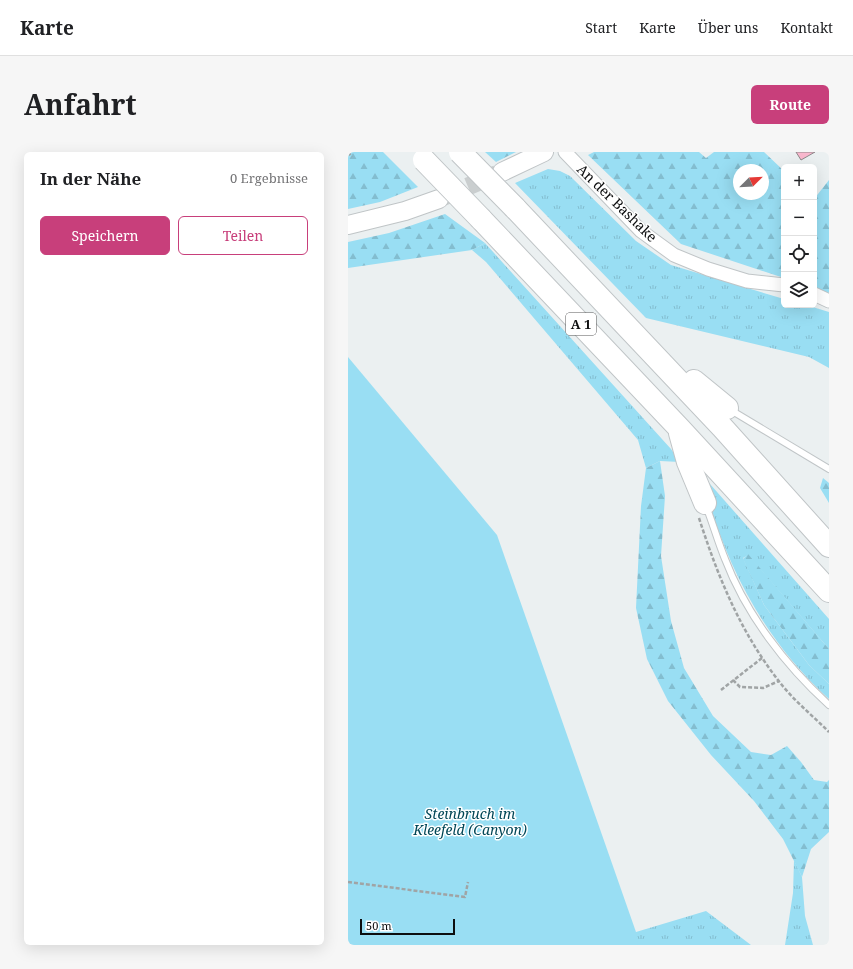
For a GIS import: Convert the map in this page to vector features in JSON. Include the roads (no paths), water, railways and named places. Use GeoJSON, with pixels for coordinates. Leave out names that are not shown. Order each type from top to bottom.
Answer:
{"type":"FeatureCollection","features":[{"type":"Feature","properties":{"kind":"highway","name":"A 1"},"geometry":{"type":"LineString","coordinates":[[460,152],[722,427],[829,546]]}},
{"type":"Feature","properties":{"kind":"highway","name":"A 1"},"geometry":{"type":"LineString","coordinates":[[420,156],[680,430],[829,592]]}},
{"type":"Feature","properties":{"kind":"highway"},"geometry":{"type":"LineString","coordinates":[[644,344],[727,408]]}},
{"type":"Feature","properties":{"kind":"highway"},"geometry":{"type":"LineString","coordinates":[[680,430],[688,462],[705,503]]}},
{"type":"Feature","properties":{"kind":"main road"},"geometry":{"type":"LineString","coordinates":[[502,172],[544,152]]}},
{"type":"Feature","properties":{"kind":"main road"},"geometry":{"type":"LineString","coordinates":[[348,225],[405,211],[439,199]]}},
{"type":"Feature","properties":{"kind":"street","name":"An der Bashake"},"geometry":{"type":"LineString","coordinates":[[565,152],[641,230],[674,254],[746,281],[781,285]]}},
{"type":"Feature","properties":{"kind":"street"},"geometry":{"type":"LineString","coordinates":[[817,295],[829,301]]}},
{"type":"Feature","properties":{"kind":"lane"},"geometry":{"type":"LineString","coordinates":[[727,408],[829,469]]}},
{"type":"Feature","properties":{"kind":"lane"},"geometry":{"type":"LineString","coordinates":[[705,503],[725,560],[745,601],[765,632],[798,674],[808,686],[829,705]]}},
{"type":"Feature","properties":{"kind":"tunnel"},"geometry":{"type":"LineString","coordinates":[[443,197],[497,174]]}},
{"type":"Feature","properties":{"kind":"park label","name":"Steinbruch im Kleefeld (Canyon)"},"geometry":{"type":"Point","coordinates":[470,822]}}]}
